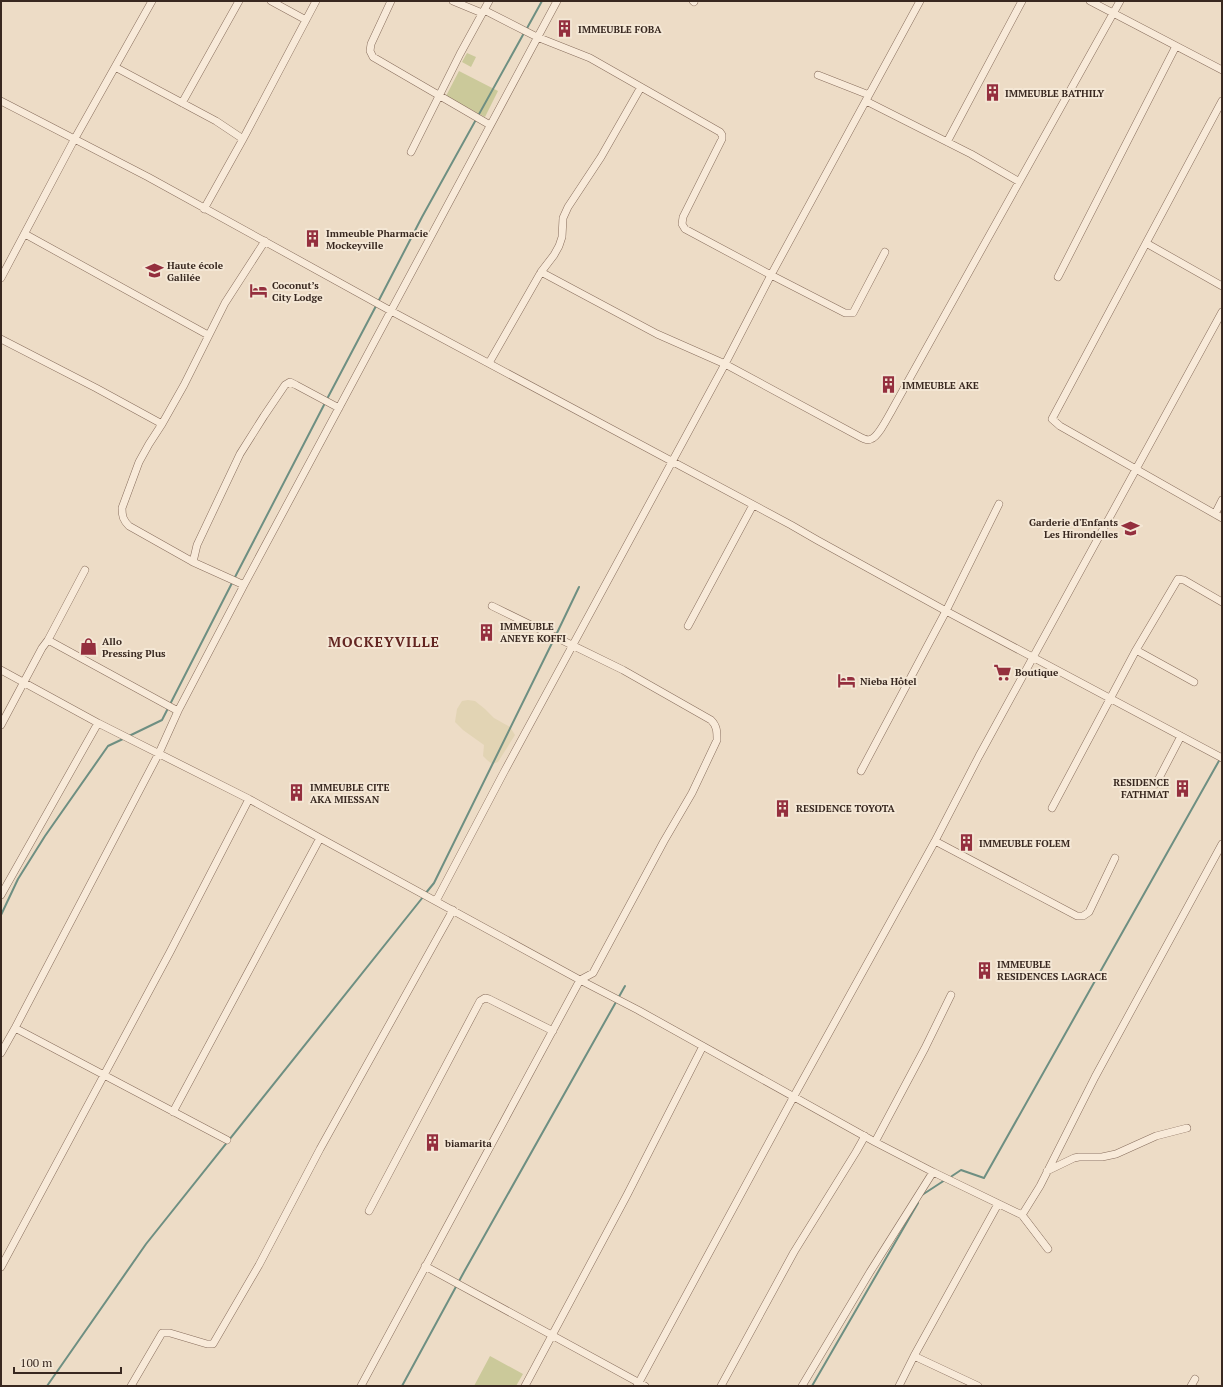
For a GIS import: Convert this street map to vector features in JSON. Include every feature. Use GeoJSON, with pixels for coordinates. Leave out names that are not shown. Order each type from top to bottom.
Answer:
{"type":"FeatureCollection","features":[{"type":"Feature","properties":{"kind":"street"},"geometry":{"type":"LineString","coordinates":[[1,278],[74,140],[152,1]]}},
{"type":"Feature","properties":{"kind":"street"},"geometry":{"type":"LineString","coordinates":[[182,103],[239,1]]}},
{"type":"Feature","properties":{"kind":"street"},"geometry":{"type":"LineString","coordinates":[[271,1],[306,20]]}},
{"type":"Feature","properties":{"kind":"street"},"geometry":{"type":"LineString","coordinates":[[204,209],[316,1]]}},
{"type":"Feature","properties":{"kind":"street"},"geometry":{"type":"LineString","coordinates":[[391,1],[371,44],[370,51],[373,57],[490,125]]}},
{"type":"Feature","properties":{"kind":"street"},"geometry":{"type":"LineString","coordinates":[[453,1],[483,12],[537,37],[590,58],[720,132],[722,139],[683,217],[682,224],[685,229],[771,275],[849,314],[853,313],[885,252]]}},
{"type":"Feature","properties":{"kind":"street"},"geometry":{"type":"LineString","coordinates":[[411,152],[439,95],[489,1]]}},
{"type":"Feature","properties":{"kind":"street"},"geometry":{"type":"LineString","coordinates":[[1,1052],[158,754],[178,711],[244,585],[557,1]]}},
{"type":"Feature","properties":{"kind":"street"},"geometry":{"type":"LineString","coordinates":[[436,901],[725,364],[771,275],[920,1]]}},
{"type":"Feature","properties":{"kind":"street"},"geometry":{"type":"LineString","coordinates":[[947,142],[1022,1]]}},
{"type":"Feature","properties":{"kind":"street"},"geometry":{"type":"LineString","coordinates":[[1090,1],[1222,70]]}},
{"type":"Feature","properties":{"kind":"street"},"geometry":{"type":"LineString","coordinates":[[541,272],[657,334],[725,364],[862,438],[871,440],[876,436],[892,410],[1120,1]]}},
{"type":"Feature","properties":{"kind":"street"},"geometry":{"type":"LineString","coordinates":[[1058,277],[1176,46]]}},
{"type":"Feature","properties":{"kind":"street"},"geometry":{"type":"LineString","coordinates":[[115,67],[216,121],[243,139]]}},
{"type":"Feature","properties":{"kind":"street"},"geometry":{"type":"LineString","coordinates":[[818,75],[868,98],[971,154],[1018,182]]}},
{"type":"Feature","properties":{"kind":"street"},"geometry":{"type":"LineString","coordinates":[[489,363],[541,272],[559,246],[562,237],[563,218],[568,207],[601,157],[641,87]]}},
{"type":"Feature","properties":{"kind":"street"},"geometry":{"type":"LineString","coordinates":[[1,101],[148,178],[391,311],[792,525],[946,611],[1222,758]]}},
{"type":"Feature","properties":{"kind":"street"},"geometry":{"type":"LineString","coordinates":[[1222,101],[1052,420],[1060,426],[1222,518]]}},
{"type":"Feature","properties":{"kind":"street"},"geometry":{"type":"LineString","coordinates":[[25,234],[208,335]]}},
{"type":"Feature","properties":{"kind":"street"},"geometry":{"type":"LineString","coordinates":[[244,585],[193,562],[129,526],[124,520],[122,508],[139,462],[184,385],[225,303],[265,241]]}},
{"type":"Feature","properties":{"kind":"street"},"geometry":{"type":"LineString","coordinates":[[1146,243],[1222,286]]}},
{"type":"Feature","properties":{"kind":"street"},"geometry":{"type":"LineString","coordinates":[[425,1266],[640,1385],[794,1096],[935,841],[979,756],[1222,312]]}},
{"type":"Feature","properties":{"kind":"street"},"geometry":{"type":"LineString","coordinates":[[1,339],[162,424]]}},
{"type":"Feature","properties":{"kind":"street"},"geometry":{"type":"LineString","coordinates":[[193,562],[197,545],[240,454],[285,385],[290,382],[339,408]]}},
{"type":"Feature","properties":{"kind":"street"},"geometry":{"type":"LineString","coordinates":[[1215,514],[1222,500]]}},
{"type":"Feature","properties":{"kind":"street"},"geometry":{"type":"LineString","coordinates":[[861,771],[946,611],[999,504]]}},
{"type":"Feature","properties":{"kind":"street"},"geometry":{"type":"LineString","coordinates":[[688,626],[753,505]]}},
{"type":"Feature","properties":{"kind":"street"},"geometry":{"type":"LineString","coordinates":[[1,725],[85,570]]}},
{"type":"Feature","properties":{"kind":"street"},"geometry":{"type":"LineString","coordinates":[[1052,808],[1136,650],[1178,579],[1184,580],[1222,602]]}},
{"type":"Feature","properties":{"kind":"street"},"geometry":{"type":"LineString","coordinates":[[361,1386],[580,980],[593,974],[692,792],[717,740],[718,731],[715,724],[711,720],[623,670],[492,606]]}},
{"type":"Feature","properties":{"kind":"street"},"geometry":{"type":"LineString","coordinates":[[48,640],[178,711]]}},
{"type":"Feature","properties":{"kind":"street"},"geometry":{"type":"LineString","coordinates":[[1136,650],[1194,682]]}},
{"type":"Feature","properties":{"kind":"street"},"geometry":{"type":"LineString","coordinates":[[1,670],[98,723],[249,799],[580,980],[638,1010],[876,1142],[933,1172],[1022,1215],[1048,1249]]}},
{"type":"Feature","properties":{"kind":"street"},"geometry":{"type":"LineString","coordinates":[[1,895],[98,723]]}},
{"type":"Feature","properties":{"kind":"street"},"geometry":{"type":"LineString","coordinates":[[1156,784],[1181,736]]}},
{"type":"Feature","properties":{"kind":"street"},"geometry":{"type":"LineString","coordinates":[[1,1267],[105,1075],[249,799]]}},
{"type":"Feature","properties":{"kind":"street"},"geometry":{"type":"LineString","coordinates":[[173,1112],[320,838]]}},
{"type":"Feature","properties":{"kind":"street"},"geometry":{"type":"LineString","coordinates":[[935,841],[1077,916],[1083,916],[1089,912],[1115,858]]}},
{"type":"Feature","properties":{"kind":"street"},"geometry":{"type":"LineString","coordinates":[[1022,1215],[1222,844]]}},
{"type":"Feature","properties":{"kind":"street"},"geometry":{"type":"LineString","coordinates":[[131,1386],[162,1333],[170,1333],[207,1344],[213,1344],[259,1265],[320,1149],[453,910]]}},
{"type":"Feature","properties":{"kind":"street"},"geometry":{"type":"LineString","coordinates":[[876,1142],[951,995]]}},
{"type":"Feature","properties":{"kind":"street"},"geometry":{"type":"LineString","coordinates":[[369,1211],[480,1001],[485,998],[489,999],[553,1031]]}},
{"type":"Feature","properties":{"kind":"street"},"geometry":{"type":"LineString","coordinates":[[15,1028],[227,1140]]}},
{"type":"Feature","properties":{"kind":"street"},"geometry":{"type":"LineString","coordinates":[[525,1386],[628,1195],[702,1046]]}},
{"type":"Feature","properties":{"kind":"street"},"geometry":{"type":"LineString","coordinates":[[1047,1171],[1074,1158],[1102,1157],[1116,1154],[1156,1136],[1187,1128]]}},
{"type":"Feature","properties":{"kind":"street"},"geometry":{"type":"LineString","coordinates":[[721,1386],[794,1252],[865,1136]]}},
{"type":"Feature","properties":{"kind":"street"},"geometry":{"type":"LineString","coordinates":[[802,1386],[870,1272],[933,1172]]}},
{"type":"Feature","properties":{"kind":"street"},"geometry":{"type":"LineString","coordinates":[[899,1386],[998,1204]]}},
{"type":"Feature","properties":{"kind":"street"},"geometry":{"type":"LineString","coordinates":[[914,1356],[978,1386]]}},
{"type":"Feature","properties":{"kind":"shaded area"},"geometry":{"type":"Polygon","coordinates":[[[467,53],[476,57],[471,67],[462,62],[467,53]]]}},
{"type":"Feature","properties":{"kind":"shaded area"},"geometry":{"type":"Polygon","coordinates":[[[459,71],[498,91],[485,117],[446,96],[459,71]]]}},
{"type":"Feature","properties":{"kind":"shaded area"},"geometry":{"type":"Polygon","coordinates":[[[462,701],[475,701],[494,718],[510,727],[515,735],[498,762],[492,764],[487,760],[483,756],[484,745],[463,730],[455,722],[457,709],[462,701]]]}},
{"type":"Feature","properties":{"kind":"shaded area"},"geometry":{"type":"Polygon","coordinates":[[[490,1356],[523,1374],[516,1386],[474,1386],[490,1356]]]}},
{"type":"Feature","properties":{"kind":"waterway"},"geometry":{"type":"LineString","coordinates":[[526,30],[542,1]]}},
{"type":"Feature","properties":{"kind":"waterway"},"geometry":{"type":"LineString","coordinates":[[378,302],[422,217],[524,33]]}},
{"type":"Feature","properties":{"kind":"waterway"},"geometry":{"type":"LineString","coordinates":[[327,399],[376,306]]}},
{"type":"Feature","properties":{"kind":"waterway"},"geometry":{"type":"LineString","coordinates":[[234,579],[325,403]]}},
{"type":"Feature","properties":{"kind":"waterway"},"geometry":{"type":"LineString","coordinates":[[129,736],[162,720],[232,583]]}},
{"type":"Feature","properties":{"kind":"waterway"},"geometry":{"type":"LineString","coordinates":[[556,635],[579,587]]}},
{"type":"Feature","properties":{"kind":"waterway"},"geometry":{"type":"LineString","coordinates":[[425,894],[434,883],[554,639]]}},
{"type":"Feature","properties":{"kind":"waterway"},"geometry":{"type":"LineString","coordinates":[[1,915],[18,879],[45,836],[108,746],[125,738]]}},
{"type":"Feature","properties":{"kind":"waterway"},"geometry":{"type":"LineString","coordinates":[[949,1178],[961,1170],[984,1178],[1220,759]]}},
{"type":"Feature","properties":{"kind":"waterway"},"geometry":{"type":"LineString","coordinates":[[47,1386],[146,1244],[423,897]]}},
{"type":"Feature","properties":{"kind":"waterway"},"geometry":{"type":"LineString","coordinates":[[402,1386],[464,1272],[625,986]]}},
{"type":"Feature","properties":{"kind":"waterway"},"geometry":{"type":"LineString","coordinates":[[922,1195],[945,1180]]}},
{"type":"Feature","properties":{"kind":"waterway"},"geometry":{"type":"LineString","coordinates":[[812,1386],[918,1203]]}},
{"type":"Feature","properties":{"kind":"place","name":"IMMEUBLE FOBA"},"geometry":{"type":"Point","coordinates":[565,29]}},
{"type":"Feature","properties":{"kind":"place","name":"IMMEUBLE BATHILY"},"geometry":{"type":"Point","coordinates":[992,93]}},
{"type":"Feature","properties":{"kind":"place","name":"Immeuble Pharmacie Mockeyville"},"geometry":{"type":"Point","coordinates":[313,239]}},
{"type":"Feature","properties":{"kind":"place","name":"Haute école Galilée"},"geometry":{"type":"Point","coordinates":[154,271]}},
{"type":"Feature","properties":{"kind":"place","name":"Coconut’s City Lodge"},"geometry":{"type":"Point","coordinates":[259,291]}},
{"type":"Feature","properties":{"kind":"place","name":"IMMEUBLE AKE"},"geometry":{"type":"Point","coordinates":[889,385]}},
{"type":"Feature","properties":{"kind":"place","name":"Garderie d'Enfants Les Hirondelles"},"geometry":{"type":"Point","coordinates":[1131,528]}},
{"type":"Feature","properties":{"kind":"place","name":"IMMEUBLE ANEYE KOFFI"},"geometry":{"type":"Point","coordinates":[487,632]}},
{"type":"Feature","properties":{"kind":"place","name":"Allo Pressing Plus"},"geometry":{"type":"Point","coordinates":[89,647]}},
{"type":"Feature","properties":{"kind":"place","name":"Boutique"},"geometry":{"type":"Point","coordinates":[1002,672]}},
{"type":"Feature","properties":{"kind":"place","name":"Nieba Hôtel"},"geometry":{"type":"Point","coordinates":[847,681]}},
{"type":"Feature","properties":{"kind":"place","name":"RESIDENCE FATHMAT"},"geometry":{"type":"Point","coordinates":[1182,788]}},
{"type":"Feature","properties":{"kind":"place","name":"IMMEUBLE CITE AKA MIESSAN"},"geometry":{"type":"Point","coordinates":[297,793]}},
{"type":"Feature","properties":{"kind":"place","name":"RESIDENCE TOYOTA"},"geometry":{"type":"Point","coordinates":[783,808]}},
{"type":"Feature","properties":{"kind":"place","name":"IMMEUBLE FOLEM"},"geometry":{"type":"Point","coordinates":[966,843]}},
{"type":"Feature","properties":{"kind":"place","name":"IMMEUBLE RESIDENCES LAGRACE"},"geometry":{"type":"Point","coordinates":[984,970]}},
{"type":"Feature","properties":{"kind":"place","name":"biamarita"},"geometry":{"type":"Point","coordinates":[432,1143]}},
{"type":"Feature","properties":{"kind":"district","name":"MOCKEYVILLE"},"geometry":{"type":"Point","coordinates":[384,641]}}]}
